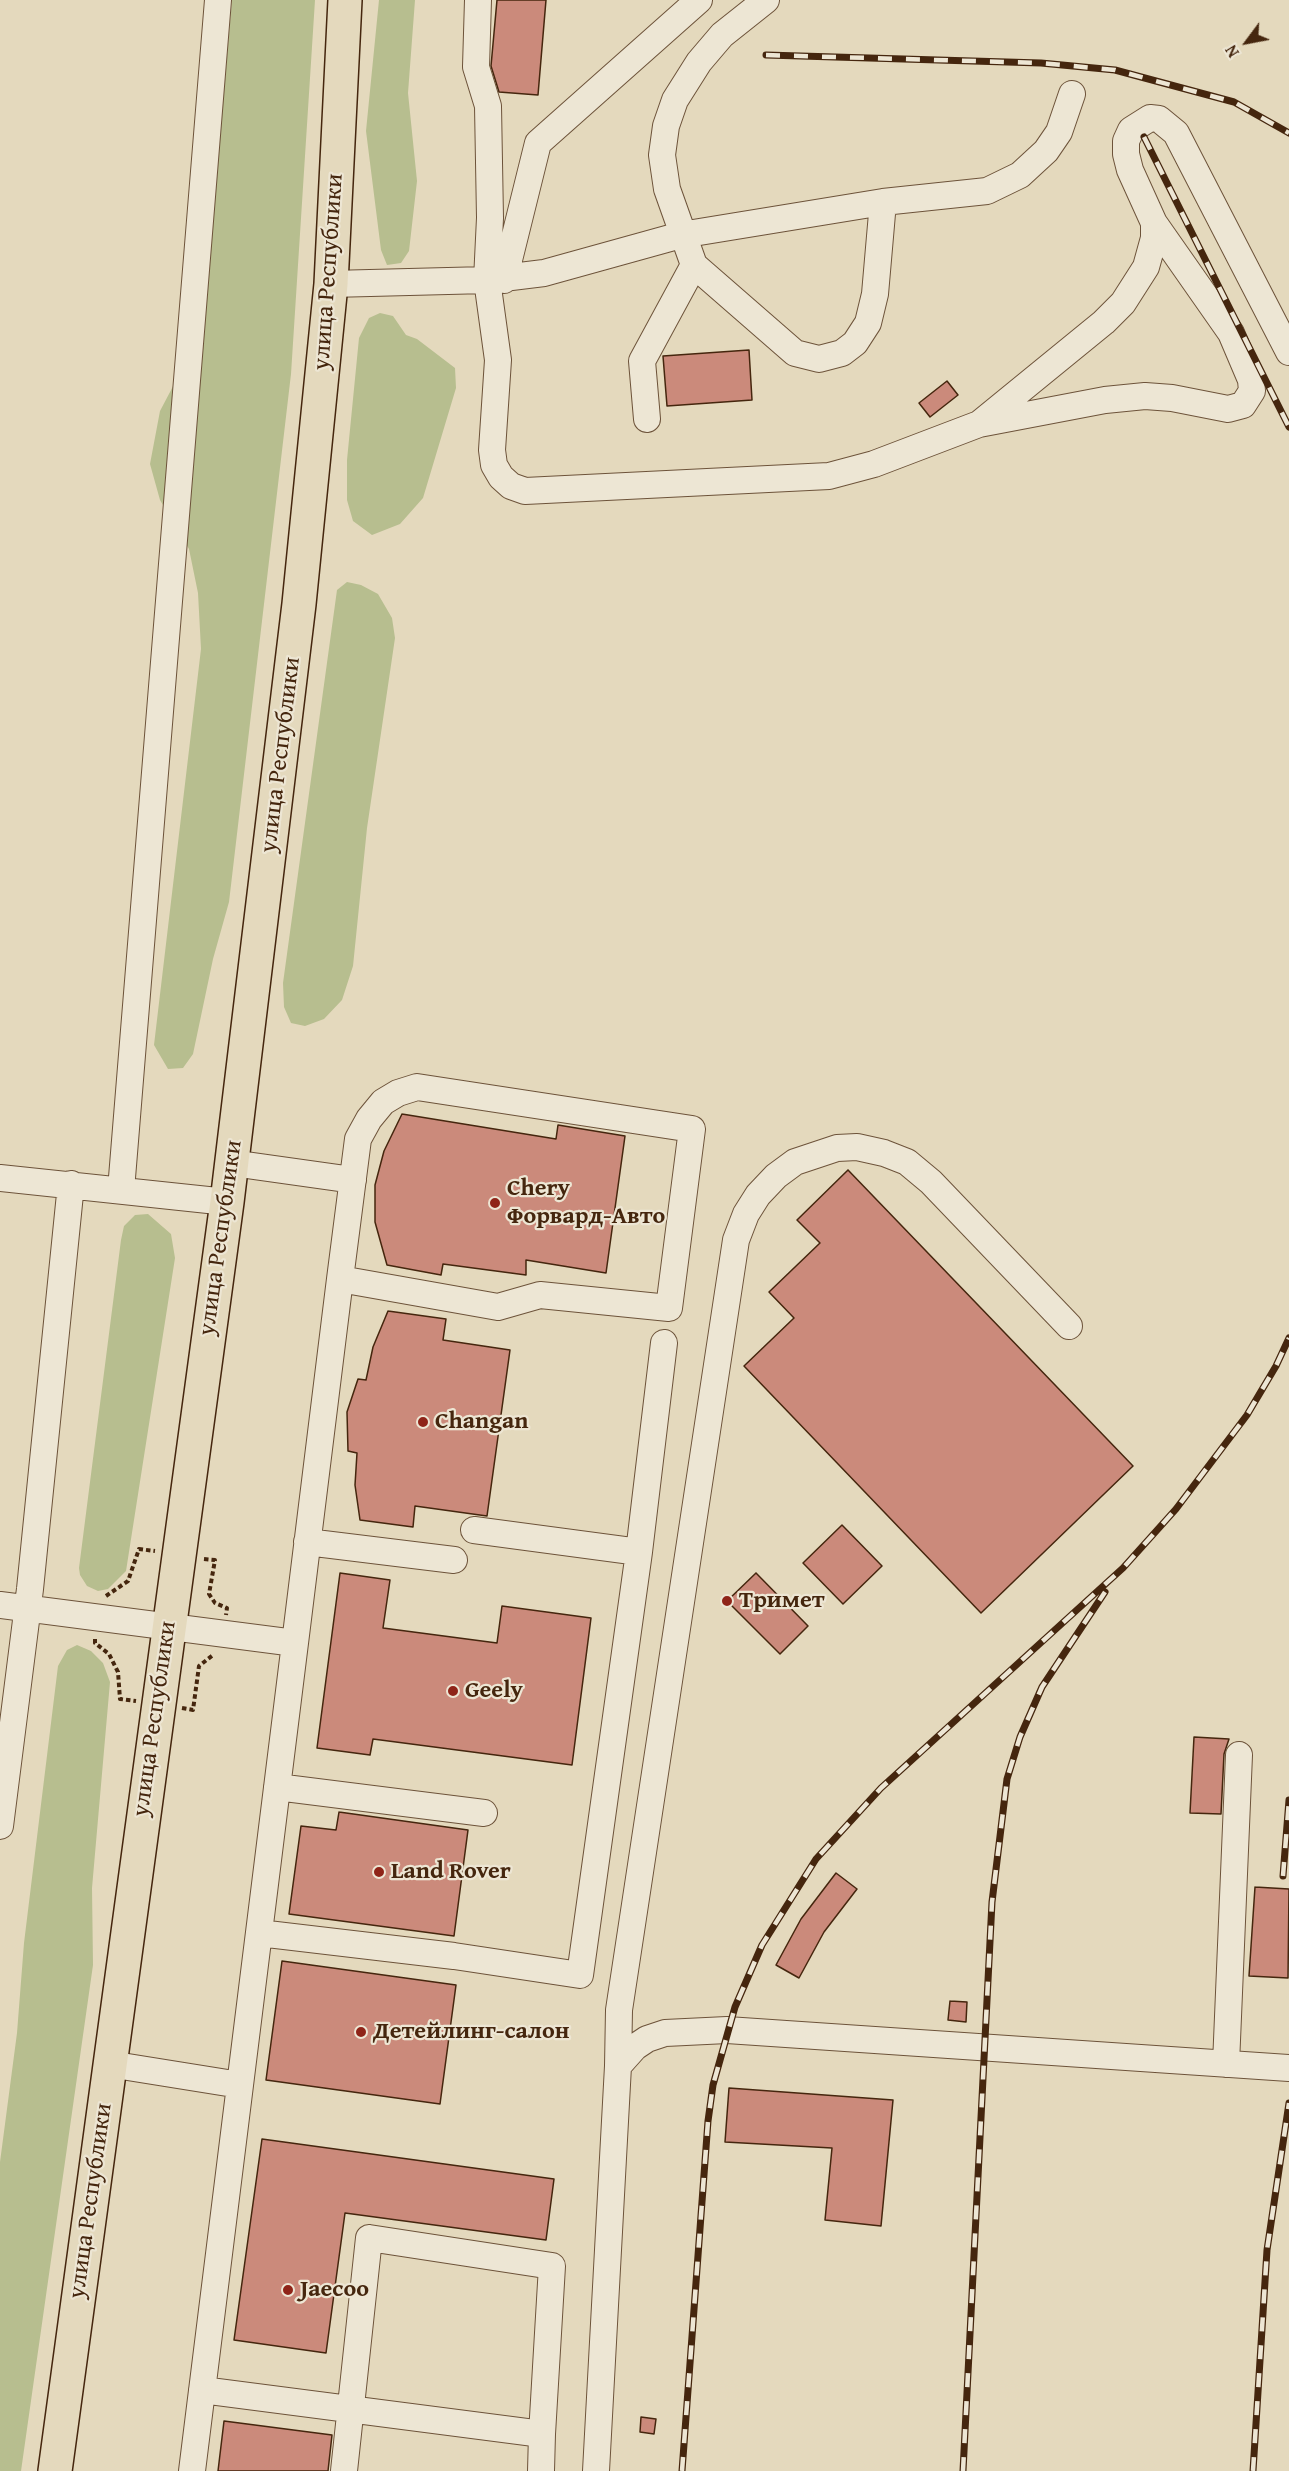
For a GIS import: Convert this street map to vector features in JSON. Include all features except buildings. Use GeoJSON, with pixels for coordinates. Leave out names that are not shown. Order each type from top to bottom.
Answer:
{"type":"FeatureCollection","features":[{"type":"Feature","properties":{"kind":"main road","name":"улица Республики"},"geometry":{"type":"LineString","coordinates":[[55,2471],[227,1202],[299,604],[331,284],[345,0]]}},
{"type":"Feature","properties":{"kind":"lane"},"geometry":{"type":"LineString","coordinates":[[121,1190],[218,0]]}},
{"type":"Feature","properties":{"kind":"lane"},"geometry":{"type":"LineString","coordinates":[[478,0],[476,67],[488,106],[490,218],[496,280],[498,360],[492,450],[494,465],[501,477],[511,486],[525,491],[829,476],[874,464],[979,424],[1105,400],[1145,396],[1172,398],[1228,409],[1243,405],[1252,391],[1251,380],[1232,333],[1154,223],[1130,170],[1125,154],[1126,141],[1131,130],[1150,118],[1159,119],[1176,133],[1289,352]]}},
{"type":"Feature","properties":{"kind":"lane"},"geometry":{"type":"LineString","coordinates":[[496,280],[538,143],[699,0]]}},
{"type":"Feature","properties":{"kind":"lane"},"geometry":{"type":"LineString","coordinates":[[766,0],[722,35],[699,62],[675,100],[666,126],[662,155],[665,178],[681,235],[694,265],[795,353],[819,359],[842,353],[855,343],[868,323],[875,294],[883,202]]}},
{"type":"Feature","properties":{"kind":"lane"},"geometry":{"type":"LineString","coordinates":[[331,284],[496,280],[555,270],[681,235],[883,202],[987,191],[1020,175],[1046,151],[1059,132],[1072,94]]}},
{"type":"Feature","properties":{"kind":"lane"},"geometry":{"type":"LineString","coordinates":[[979,424],[1104,322],[1123,303],[1146,267],[1154,238],[1154,223]]}},
{"type":"Feature","properties":{"kind":"lane"},"geometry":{"type":"LineString","coordinates":[[647,419],[642,361],[694,265]]}},
{"type":"Feature","properties":{"kind":"lane"},"geometry":{"type":"LineString","coordinates":[[192,2471],[307,1542],[340,1279],[358,1139],[369,1119],[383,1102],[398,1093],[417,1087],[692,1129],[669,1308],[540,1295],[498,1307],[340,1279]]}},
{"type":"Feature","properties":{"kind":"lane"},"geometry":{"type":"LineString","coordinates":[[596,2471],[619,2010],[736,1240],[746,1214],[758,1195],[776,1176],[795,1162],[837,1148],[857,1147],[884,1153],[907,1162],[931,1182],[1069,1326]]}},
{"type":"Feature","properties":{"kind":"lane"},"geometry":{"type":"LineString","coordinates":[[232,1163],[353,1180]]}},
{"type":"Feature","properties":{"kind":"lane"},"geometry":{"type":"LineString","coordinates":[[0,1178],[227,1202]]}},
{"type":"Feature","properties":{"kind":"lane"},"geometry":{"type":"LineString","coordinates":[[0,1826],[28,1608],[71,1185]]}},
{"type":"Feature","properties":{"kind":"lane"},"geometry":{"type":"LineString","coordinates":[[259,1933],[454,1956],[580,1975],[639,1552],[664,1343]]}},
{"type":"Feature","properties":{"kind":"lane"},"geometry":{"type":"LineString","coordinates":[[474,1530],[639,1552]]}},
{"type":"Feature","properties":{"kind":"lane"},"geometry":{"type":"LineString","coordinates":[[307,1542],[454,1560]]}},
{"type":"Feature","properties":{"kind":"lane"},"geometry":{"type":"LineString","coordinates":[[0,1605],[168,1625],[295,1644]]}},
{"type":"Feature","properties":{"kind":"lane"},"geometry":{"type":"LineString","coordinates":[[1226,2064],[1239,1755]]}},
{"type":"Feature","properties":{"kind":"lane"},"geometry":{"type":"LineString","coordinates":[[277,1787],[484,1813]]}},
{"type":"Feature","properties":{"kind":"lane"},"geometry":{"type":"LineString","coordinates":[[618,2066],[635,2047],[665,2033],[727,2030],[1289,2068]]}},
{"type":"Feature","properties":{"kind":"lane"},"geometry":{"type":"LineString","coordinates":[[109,2064],[240,2085]]}},
{"type":"Feature","properties":{"kind":"lane"},"geometry":{"type":"LineString","coordinates":[[344,2471],[349,2407],[369,2238],[552,2266],[541,2471]]}},
{"type":"Feature","properties":{"kind":"lane"},"geometry":{"type":"LineString","coordinates":[[202,2390],[349,2407],[542,2434]]}},
{"type":"Feature","properties":{"kind":"path"},"geometry":{"type":"LineString","coordinates":[[102,1597],[114,1593],[128,1581],[140,1549]]}},
{"type":"Feature","properties":{"kind":"path"},"geometry":{"type":"LineString","coordinates":[[215,1560],[209,1594],[215,1603],[227,1608]]}},
{"type":"Feature","properties":{"kind":"path"},"geometry":{"type":"LineString","coordinates":[[94,1643],[108,1654],[118,1672],[120,1699]]}},
{"type":"Feature","properties":{"kind":"path"},"geometry":{"type":"LineString","coordinates":[[193,1710],[199,1666],[207,1657],[221,1655]]}},
{"type":"Feature","properties":{"kind":"green space"},"geometry":{"type":"Polygon","coordinates":[[[232,0],[315,0],[291,374],[229,902],[213,959],[193,1054],[183,1068],[168,1069],[154,1045],[201,649],[198,593],[189,549],[160,500],[150,464],[160,411],[190,354],[206,295],[232,0]]]}},
{"type":"Feature","properties":{"kind":"green space"},"geometry":{"type":"Polygon","coordinates":[[[379,0],[415,0],[408,93],[417,181],[409,251],[401,263],[387,265],[381,250],[366,131],[379,0]]]}},
{"type":"Feature","properties":{"kind":"green space"},"geometry":{"type":"Polygon","coordinates":[[[380,313],[393,316],[406,335],[417,339],[455,368],[456,388],[423,498],[400,524],[372,535],[353,521],[347,500],[347,460],[359,338],[369,318],[380,313]]]}},
{"type":"Feature","properties":{"kind":"green space"},"geometry":{"type":"Polygon","coordinates":[[[347,582],[361,585],[378,594],[392,618],[395,638],[367,828],[353,966],[342,1000],[324,1019],[305,1026],[291,1023],[284,1007],[283,983],[337,590],[347,582]]]}},
{"type":"Feature","properties":{"kind":"green space"},"geometry":{"type":"Polygon","coordinates":[[[148,1214],[171,1234],[175,1258],[126,1571],[108,1589],[98,1591],[87,1586],[80,1575],[79,1568],[121,1240],[124,1226],[135,1215],[148,1214]]]}},
{"type":"Feature","properties":{"kind":"green space"},"geometry":{"type":"Polygon","coordinates":[[[77,1645],[91,1651],[103,1663],[110,1682],[92,1888],[93,1965],[21,2471],[0,2471],[0,2162],[17,2033],[24,1943],[58,1666],[67,1650],[77,1645]]]}},
{"type":"Feature","properties":{"kind":"railway"},"geometry":{"type":"LineString","coordinates":[[766,55],[1041,63],[1115,70],[1234,102],[1289,133]]}},
{"type":"Feature","properties":{"kind":"railway"},"geometry":{"type":"LineString","coordinates":[[1144,137],[1289,427]]}},
{"type":"Feature","properties":{"kind":"railway"},"geometry":{"type":"LineString","coordinates":[[682,2471],[708,2121],[713,2085],[735,2007],[762,1945],[816,1859],[881,1788],[1123,1568],[1176,1509],[1247,1415],[1276,1366],[1289,1338]]}},
{"type":"Feature","properties":{"kind":"railway"},"geometry":{"type":"LineString","coordinates":[[963,2471],[992,1902],[1007,1779],[1020,1737],[1042,1687],[1105,1592]]}},
{"type":"Feature","properties":{"kind":"railway"},"geometry":{"type":"LineString","coordinates":[[1283,1876],[1289,1800]]}},
{"type":"Feature","properties":{"kind":"railway"},"geometry":{"type":"LineString","coordinates":[[1253,2471],[1267,2250],[1289,2103]]}},
{"type":"Feature","properties":{"kind":"place","name":"Chery Форвард-Авто"},"geometry":{"type":"Point","coordinates":[495,1203]}},
{"type":"Feature","properties":{"kind":"place","name":"Changan"},"geometry":{"type":"Point","coordinates":[423,1422]}},
{"type":"Feature","properties":{"kind":"place","name":"Тримет"},"geometry":{"type":"Point","coordinates":[727,1601]}},
{"type":"Feature","properties":{"kind":"place","name":"Geely"},"geometry":{"type":"Point","coordinates":[453,1691]}},
{"type":"Feature","properties":{"kind":"place","name":"Land Rover"},"geometry":{"type":"Point","coordinates":[379,1872]}},
{"type":"Feature","properties":{"kind":"place","name":"Детейлинг-салон"},"geometry":{"type":"Point","coordinates":[361,2032]}},
{"type":"Feature","properties":{"kind":"place","name":"Jaecoo"},"geometry":{"type":"Point","coordinates":[288,2290]}}]}
